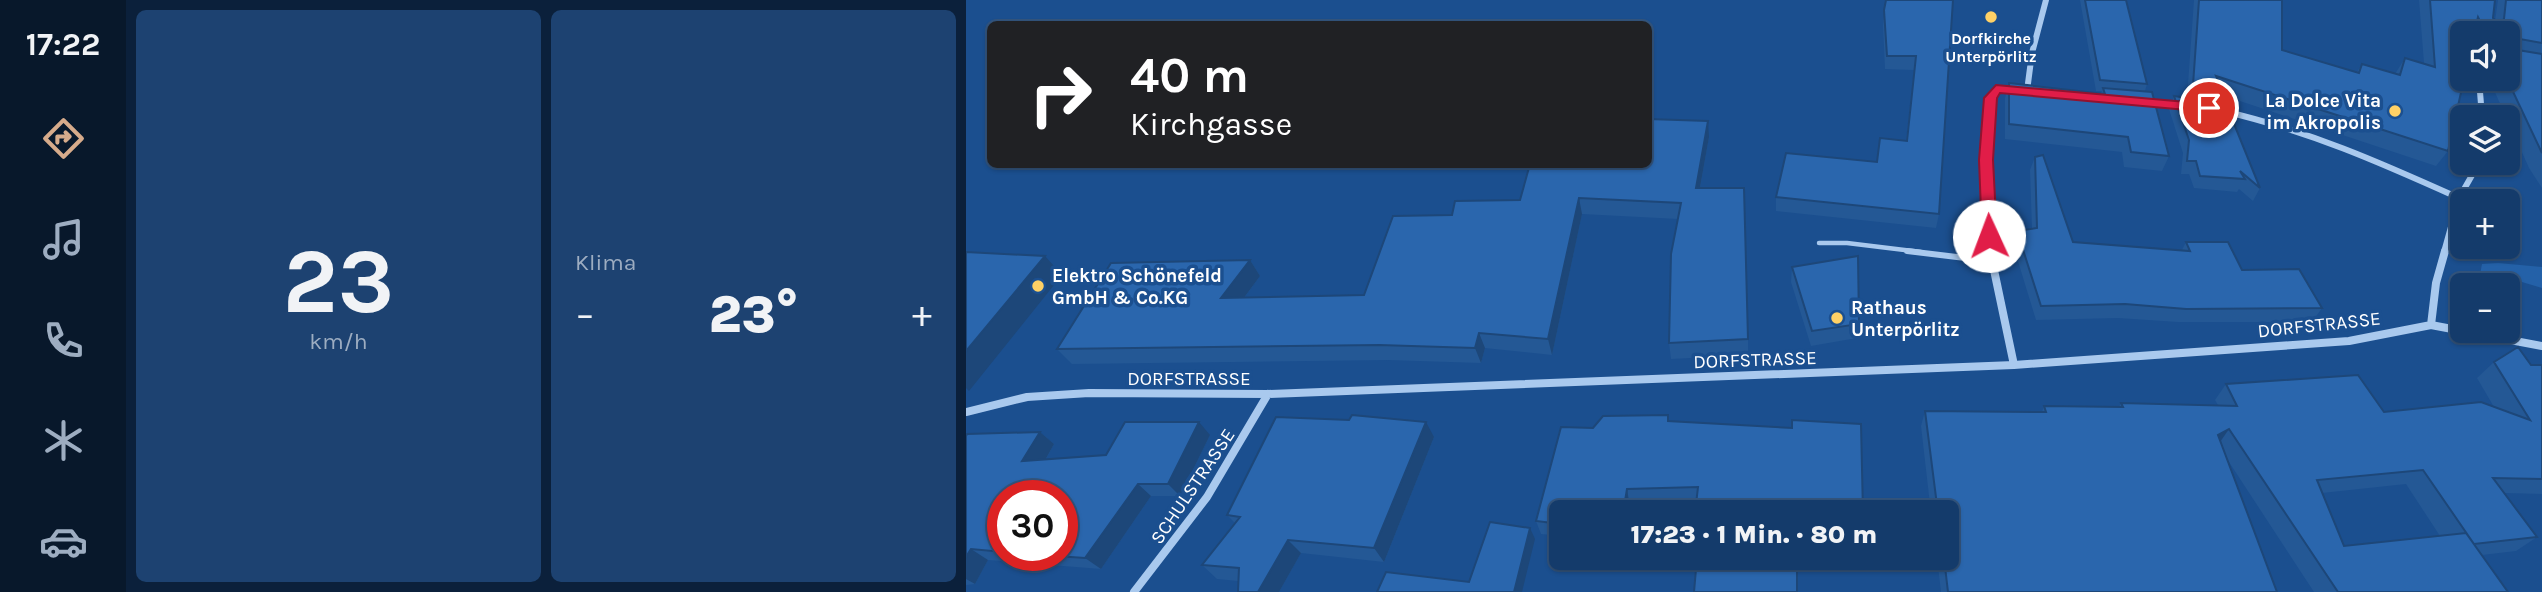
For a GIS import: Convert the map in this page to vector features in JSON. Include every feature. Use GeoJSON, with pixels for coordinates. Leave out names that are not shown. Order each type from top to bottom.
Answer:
{"type":"FeatureCollection","features":[{"type":"Feature","properties":{"kind":"street"},"geometry":{"type":"LineString","coordinates":[[2027,91],[2032,53],[2046,0]]}},
{"type":"Feature","properties":{"kind":"street"},"geometry":{"type":"LineString","coordinates":[[2014,365],[1990,261],[1986,160],[1990,98],[1996,89],[2040,92]]}},
{"type":"Feature","properties":{"kind":"street"},"geometry":{"type":"LineString","coordinates":[[2131,101],[2183,106]]}},
{"type":"Feature","properties":{"kind":"street"},"geometry":{"type":"LineString","coordinates":[[2209,108],[2286,126],[2347,148],[2450,194]]}},
{"type":"Feature","properties":{"kind":"street"},"geometry":{"type":"LineString","coordinates":[[2431,325],[2436,283],[2450,231]]}},
{"type":"Feature","properties":{"kind":"street","name":"DORFSTRASSE"},"geometry":{"type":"LineString","coordinates":[[966,412],[1027,397],[1089,393],[1268,394],[2014,365],[2349,341],[2431,325],[2542,346]]}},
{"type":"Feature","properties":{"kind":"street","name":"SCHULSTRASSE"},"geometry":{"type":"LineString","coordinates":[[1135,592],[1185,530],[1256,418],[1268,394]]}},
{"type":"Feature","properties":{"kind":"lane"},"geometry":{"type":"LineString","coordinates":[[1819,243],[1847,243],[1990,261]]}},
{"type":"Feature","properties":{"kind":"shaded area"},"geometry":{"type":"Polygon","coordinates":[[[2482,264],[2542,267],[2542,288],[2520,282],[2520,273],[2480,273],[2482,264]]]}},
{"type":"Feature","properties":{"kind":"building"},"geometry":{"type":"Polygon","coordinates":[[[1886,0],[1953,0],[1939,214],[1776,197],[1786,153],[1877,162],[1880,138],[1907,141],[1916,56],[1887,56],[1884,10],[1886,0]]]}},
{"type":"Feature","properties":{"kind":"building"},"geometry":{"type":"Polygon","coordinates":[[[2085,0],[2126,0],[2147,84],[2100,80],[2085,0]]]}},
{"type":"Feature","properties":{"kind":"building"},"geometry":{"type":"Polygon","coordinates":[[[2199,0],[2282,0],[2282,50],[2359,73],[2362,64],[2400,75],[2405,58],[2435,67],[2430,0],[2495,0],[2493,18],[2496,21],[2480,21],[2478,17],[2477,21],[2450,21],[2450,91],[2461,91],[2458,105],[2450,105],[2448,151],[2216,76],[2222,89],[2193,85],[2199,0]]]}},
{"type":"Feature","properties":{"kind":"building"},"geometry":{"type":"Polygon","coordinates":[[[2506,0],[2542,0],[2542,43],[2520,39],[2520,21],[2502,21],[2506,0]]]}},
{"type":"Feature","properties":{"kind":"building"},"geometry":{"type":"Polygon","coordinates":[[[2520,50],[2542,54],[2542,153],[2513,91],[2520,91],[2520,50]]]}},
{"type":"Feature","properties":{"kind":"building"},"geometry":{"type":"Polygon","coordinates":[[[2009,83],[2105,94],[2103,88],[2152,92],[2169,156],[2131,152],[2128,137],[2009,124],[2009,83]]]}},
{"type":"Feature","properties":{"kind":"building"},"geometry":{"type":"Polygon","coordinates":[[[2174,96],[2226,104],[2260,188],[2240,171],[2245,179],[2200,176],[2196,161],[2187,161],[2189,140],[2174,96]]]}},
{"type":"Feature","properties":{"kind":"building"},"geometry":{"type":"Polygon","coordinates":[[[1652,119],[1708,121],[1696,188],[1744,188],[1748,339],[1669,343],[1671,254],[1681,203],[1579,198],[1548,339],[1479,333],[1475,348],[1379,345],[1057,349],[1111,263],[1250,260],[1221,298],[1364,295],[1393,216],[1452,215],[1455,201],[1520,200],[1529,168],[1652,168],[1652,119]]]}},
{"type":"Feature","properties":{"kind":"building"},"geometry":{"type":"Polygon","coordinates":[[[2043,155],[2073,242],[2190,251],[2186,242],[2228,242],[2242,270],[2299,269],[2322,308],[2186,309],[2125,304],[2041,306],[2017,231],[2037,228],[2035,157],[2043,155]]]}},
{"type":"Feature","properties":{"kind":"building"},"geometry":{"type":"Polygon","coordinates":[[[966,252],[1045,256],[966,351],[966,252]]]}},
{"type":"Feature","properties":{"kind":"building","name":"Rathaus Unterpörlitz"},"geometry":{"type":"Polygon","coordinates":[[[1858,256],[1859,324],[1812,331],[1792,267],[1858,256]]]}},
{"type":"Feature","properties":{"kind":"building"},"geometry":{"type":"Polygon","coordinates":[[[2518,347],[2531,365],[2542,365],[2542,479],[2493,478],[2537,537],[2474,544],[2423,470],[2317,480],[2344,546],[2466,533],[2508,592],[2338,592],[2229,429],[2218,435],[2277,592],[1948,592],[1945,570],[1959,570],[1959,500],[1936,500],[1925,411],[2046,412],[2044,406],[2123,407],[2121,403],[2237,406],[2226,384],[2358,375],[2384,412],[2481,402],[2530,420],[2494,362],[2518,347]]]}},
{"type":"Feature","properties":{"kind":"building"},"geometry":{"type":"Polygon","coordinates":[[[1352,415],[1426,422],[1374,548],[1288,540],[1258,592],[1238,592],[1239,568],[1202,565],[1240,517],[1227,515],[1276,417],[1349,420],[1352,415]]]}},
{"type":"Feature","properties":{"kind":"building"},"geometry":{"type":"Polygon","coordinates":[[[1668,415],[1668,421],[1792,428],[1792,420],[1861,424],[1863,500],[1696,500],[1698,487],[1627,489],[1625,500],[1549,500],[1549,523],[1536,521],[1561,427],[1593,428],[1603,416],[1668,415]]]}},
{"type":"Feature","properties":{"kind":"building"},"geometry":{"type":"Polygon","coordinates":[[[1125,422],[1199,422],[1168,484],[1138,484],[1085,558],[1078,558],[1078,480],[987,480],[987,550],[971,549],[966,557],[967,434],[1040,432],[1022,461],[1106,455],[1125,422]]]}},
{"type":"Feature","properties":{"kind":"building"},"geometry":{"type":"Polygon","coordinates":[[[1490,522],[1530,528],[1514,592],[1377,592],[1386,572],[1469,582],[1490,522]]]}},
{"type":"Feature","properties":{"kind":"building"},"geometry":{"type":"Polygon","coordinates":[[[1696,570],[1797,570],[1797,592],[1694,592],[1696,570]]]}},
{"type":"Feature","properties":{"kind":"place","name":"Dorfkirche Unterpörlitz"},"geometry":{"type":"Point","coordinates":[1991,17]}},
{"type":"Feature","properties":{"kind":"place","name":"La Dolce Vita im Akropolis"},"geometry":{"type":"Point","coordinates":[2395,111]}},
{"type":"Feature","properties":{"kind":"place","name":"Elektro Schönefeld GmbH & Co.KG"},"geometry":{"type":"Point","coordinates":[1038,286]}},
{"type":"Feature","properties":{"kind":"place","name":"Rathaus Unterpörlitz"},"geometry":{"type":"Point","coordinates":[1837,318]}},
{"type":"Feature","properties":{"kind":"route"},"geometry":{"type":"LineString","coordinates":[[1989,236],[1986,160],[1990,98],[1996,89],[2209,108]]}}]}
